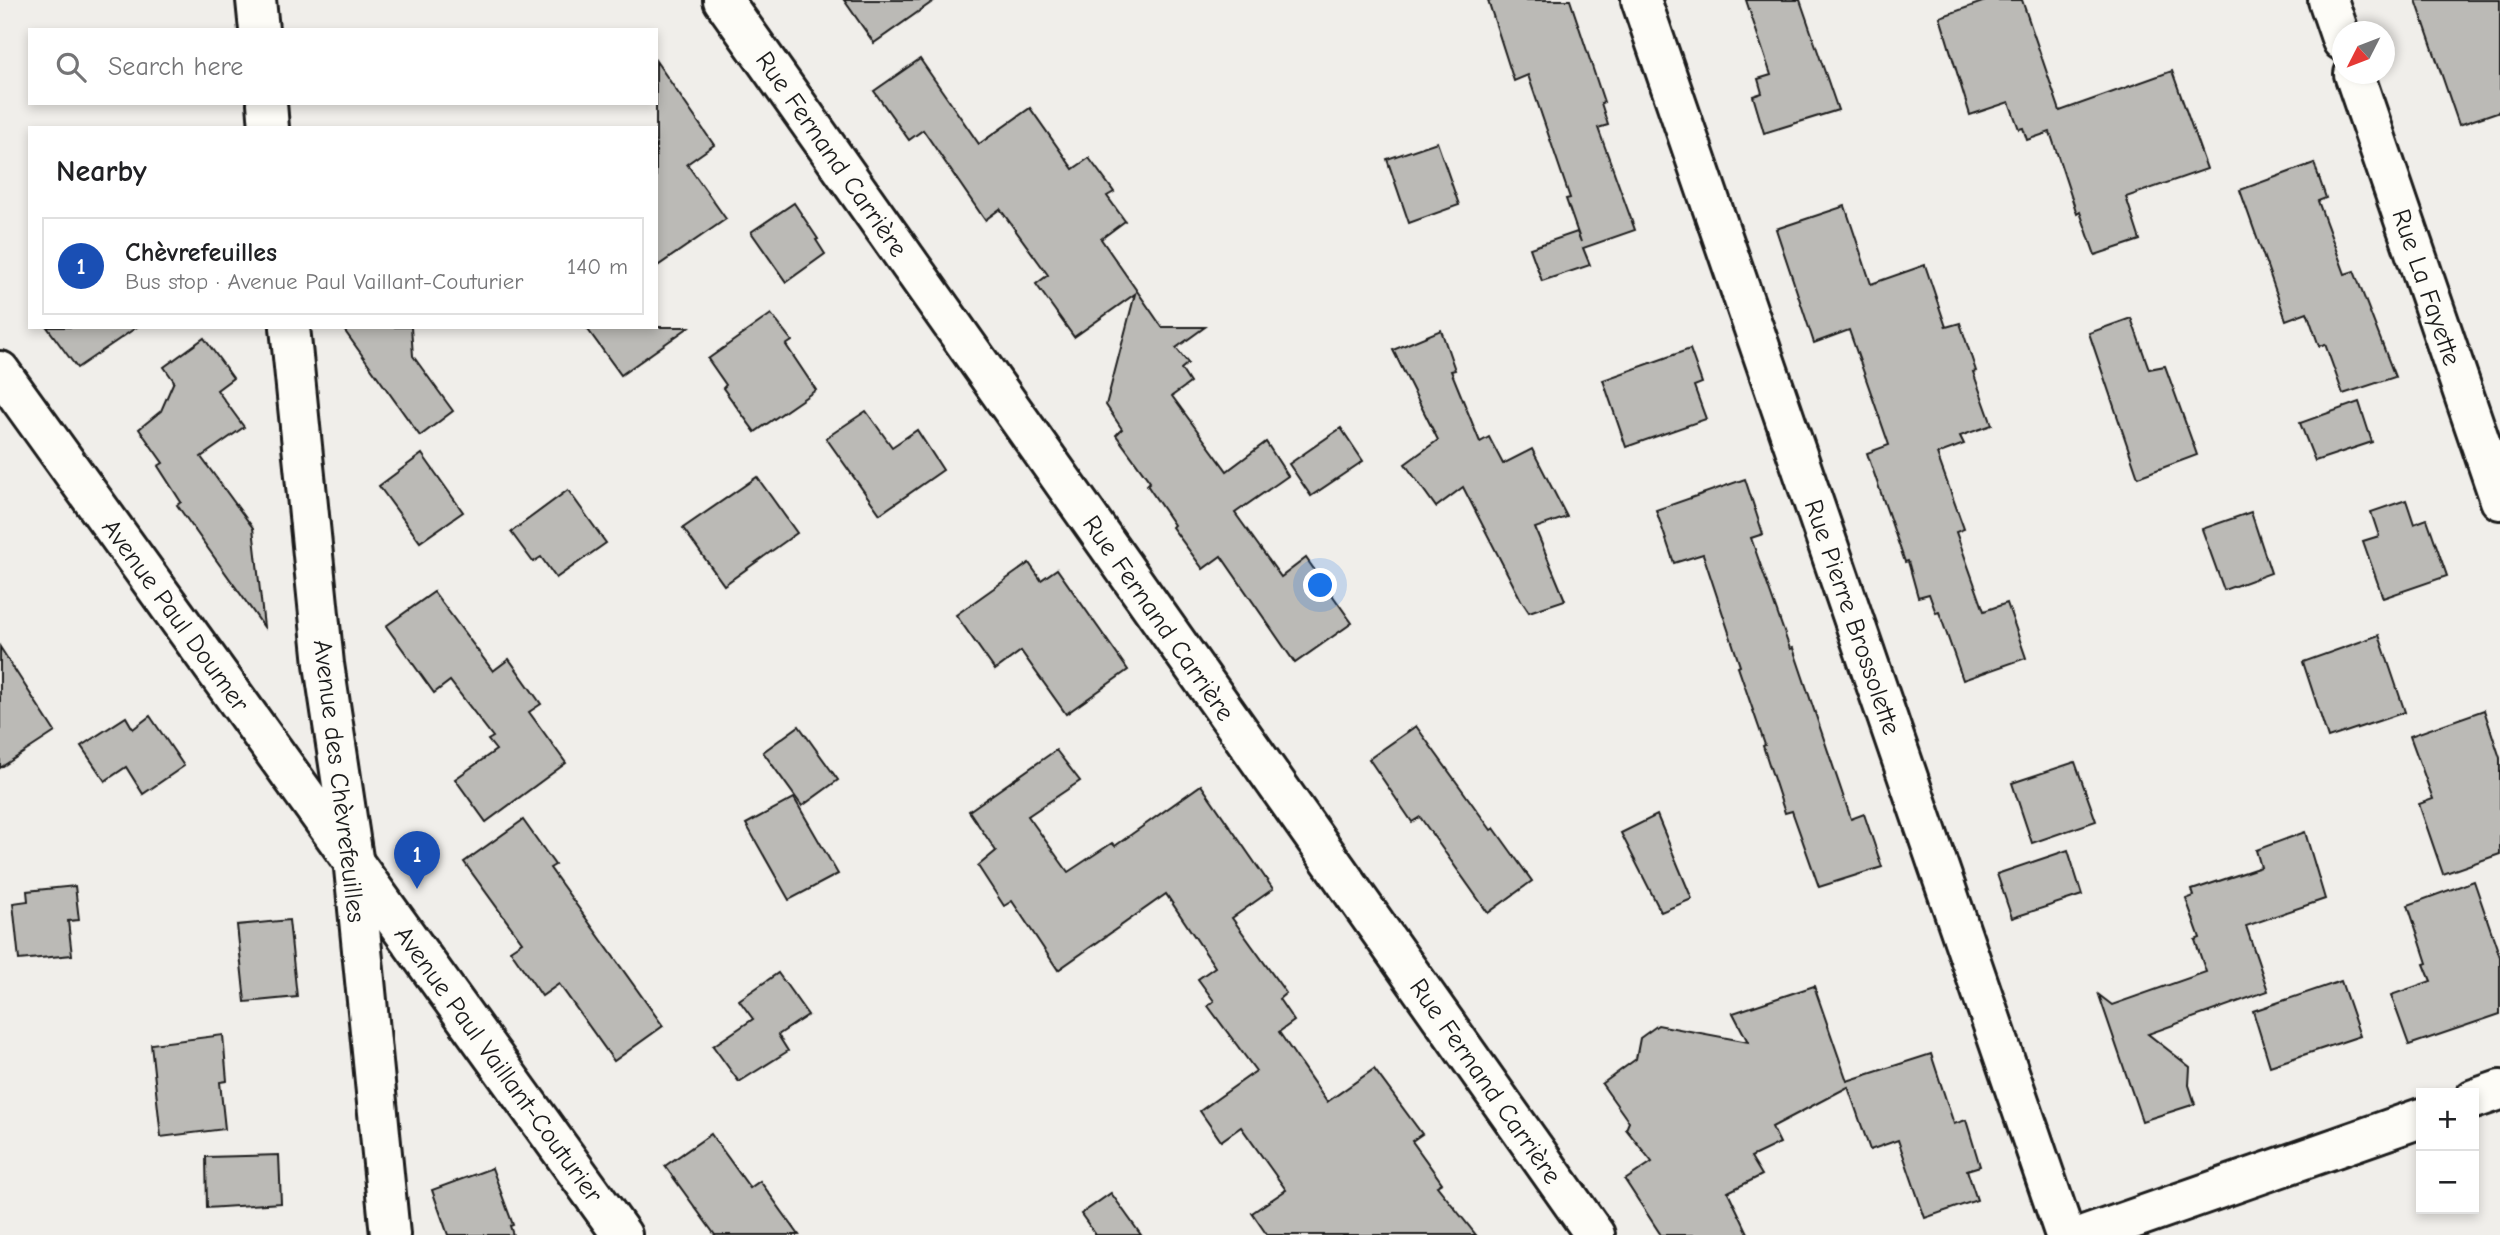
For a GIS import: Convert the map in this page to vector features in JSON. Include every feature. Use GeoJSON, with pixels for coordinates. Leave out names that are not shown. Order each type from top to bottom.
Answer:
{"type":"FeatureCollection","features":[{"type":"Feature","properties":{"kind":"street"},"geometry":{"type":"LineString","coordinates":[[256,0],[259,28]]}},
{"type":"Feature","properties":{"kind":"street","name":"Rue Fernand Carrière"},"geometry":{"type":"LineString","coordinates":[[723,0],[1595,1235]]}},
{"type":"Feature","properties":{"kind":"street","name":"Rue Pierre Brossolette"},"geometry":{"type":"LineString","coordinates":[[1641,0],[2065,1235]]}},
{"type":"Feature","properties":{"kind":"street"},"geometry":{"type":"LineString","coordinates":[[2328,0],[2336,21]]}},
{"type":"Feature","properties":{"kind":"street","name":"Rue La Fayette"},"geometry":{"type":"LineString","coordinates":[[2357,84],[2500,500]]}},
{"type":"Feature","properties":{"kind":"street"},"geometry":{"type":"LineString","coordinates":[[267,105],[269,126]]}},
{"type":"Feature","properties":{"kind":"street","name":"Avenue des Chèvrefeuilles"},"geometry":{"type":"LineString","coordinates":[[290,329],[324,664],[353,858],[390,1235]]}},
{"type":"Feature","properties":{"kind":"street","name":"Avenue Paul Doumer"},"geometry":{"type":"LineString","coordinates":[[0,371],[353,858]]}},
{"type":"Feature","properties":{"kind":"street","name":"Avenue Paul Vaillant-Couturier"},"geometry":{"type":"LineString","coordinates":[[353,858],[622,1235]]}},
{"type":"Feature","properties":{"kind":"street"},"geometry":{"type":"LineString","coordinates":[[2479,1098],[2500,1090]]}},
{"type":"Feature","properties":{"kind":"street"},"geometry":{"type":"LineString","coordinates":[[2087,1235],[2416,1120]]}},
{"type":"Feature","properties":{"kind":"building"},"geometry":{"type":"Polygon","coordinates":[[[844,0],[935,0],[874,43],[844,0]]]}},
{"type":"Feature","properties":{"kind":"building"},"geometry":{"type":"Polygon","coordinates":[[[1488,0],[1570,0],[1604,102],[1601,103],[1608,125],[1598,128],[1635,230],[1583,248],[1590,265],[1542,281],[1530,248],[1577,232],[1581,242],[1566,199],[1570,198],[1528,75],[1514,81],[1488,0]]]}},
{"type":"Feature","properties":{"kind":"building"},"geometry":{"type":"Polygon","coordinates":[[[1746,0],[1800,0],[1838,110],[1764,133],[1753,96],[1762,93],[1758,79],[1771,75],[1746,0]]]}},
{"type":"Feature","properties":{"kind":"building"},"geometry":{"type":"Polygon","coordinates":[[[1988,0],[2022,0],[2060,111],[2172,71],[2207,169],[2126,197],[2140,240],[2095,255],[2080,212],[2077,214],[2050,132],[2027,140],[2023,128],[2019,129],[2009,102],[1970,115],[1940,17],[1988,0]]]}},
{"type":"Feature","properties":{"kind":"building"},"geometry":{"type":"Polygon","coordinates":[[[2416,0],[2500,0],[2500,111],[2459,125],[2416,0]]]}},
{"type":"Feature","properties":{"kind":"building"},"geometry":{"type":"Polygon","coordinates":[[[920,59],[979,144],[1030,108],[1073,169],[1089,158],[1114,192],[1107,196],[1125,221],[1101,239],[1162,327],[1205,327],[1176,348],[1188,363],[1181,369],[1190,383],[1172,396],[1227,471],[1266,442],[1288,476],[1235,513],[1281,577],[1306,558],[1352,623],[1295,663],[1221,556],[1203,569],[1172,527],[1174,525],[1147,485],[1150,482],[1116,435],[1122,429],[1106,405],[1135,294],[1074,337],[1036,284],[1048,275],[1000,209],[985,220],[923,130],[909,140],[874,91],[920,59]]]}},
{"type":"Feature","properties":{"kind":"building"},"geometry":{"type":"Polygon","coordinates":[[[658,64],[714,145],[687,164],[726,219],[658,266],[658,126],[658,64]]]}},
{"type":"Feature","properties":{"kind":"building"},"geometry":{"type":"Polygon","coordinates":[[[1437,142],[1459,205],[1409,223],[1387,159],[1437,142]]]}},
{"type":"Feature","properties":{"kind":"building"},"geometry":{"type":"Polygon","coordinates":[[[2314,163],[2326,198],[2318,201],[2345,274],[2354,271],[2395,377],[2343,394],[2325,344],[2319,346],[2307,312],[2286,320],[2240,190],[2314,163]]]}},
{"type":"Feature","properties":{"kind":"building"},"geometry":{"type":"Polygon","coordinates":[[[794,203],[825,254],[786,282],[751,232],[794,203]]]}},
{"type":"Feature","properties":{"kind":"building"},"geometry":{"type":"Polygon","coordinates":[[[1845,206],[1871,284],[1925,265],[1946,327],[1960,323],[1976,371],[1973,372],[1992,425],[1960,436],[1964,444],[1937,454],[1964,529],[1956,532],[1984,611],[2007,603],[2026,658],[1963,680],[1939,612],[1936,613],[1929,594],[1918,597],[1908,561],[1905,562],[1867,453],[1889,445],[1849,330],[1814,343],[1776,229],[1845,206]]]}},
{"type":"Feature","properties":{"kind":"building"},"geometry":{"type":"Polygon","coordinates":[[[771,314],[792,341],[786,345],[816,390],[755,432],[723,388],[726,385],[708,359],[771,314]]]}},
{"type":"Feature","properties":{"kind":"building"},"geometry":{"type":"Polygon","coordinates":[[[2131,318],[2149,369],[2165,366],[2197,455],[2138,477],[2089,333],[2131,318]]]}},
{"type":"Feature","properties":{"kind":"building"},"geometry":{"type":"Polygon","coordinates":[[[689,327],[621,375],[587,329],[689,327]]]}},
{"type":"Feature","properties":{"kind":"building"},"geometry":{"type":"Polygon","coordinates":[[[48,329],[134,329],[77,368],[48,329]]]}},
{"type":"Feature","properties":{"kind":"building"},"geometry":{"type":"Polygon","coordinates":[[[343,329],[411,329],[413,356],[453,411],[420,436],[343,329]]]}},
{"type":"Feature","properties":{"kind":"building"},"geometry":{"type":"Polygon","coordinates":[[[1441,330],[1455,370],[1451,371],[1480,442],[1489,437],[1503,464],[1532,449],[1567,517],[1535,528],[1565,600],[1529,612],[1463,487],[1436,507],[1405,464],[1438,440],[1393,350],[1441,330]]]}},
{"type":"Feature","properties":{"kind":"building"},"geometry":{"type":"Polygon","coordinates":[[[204,338],[233,378],[217,390],[244,427],[201,457],[253,528],[264,627],[177,505],[181,502],[158,466],[163,463],[139,429],[161,411],[174,381],[164,367],[204,338]]]}},
{"type":"Feature","properties":{"kind":"building"},"geometry":{"type":"Polygon","coordinates":[[[1690,349],[1702,383],[1694,386],[1706,419],[1626,447],[1603,380],[1690,349]]]}},
{"type":"Feature","properties":{"kind":"building"},"geometry":{"type":"Polygon","coordinates":[[[2359,402],[2372,442],[2315,461],[2300,423],[2359,402]]]}},
{"type":"Feature","properties":{"kind":"building"},"geometry":{"type":"Polygon","coordinates":[[[866,411],[892,447],[917,430],[943,470],[880,514],[826,438],[866,411]]]}},
{"type":"Feature","properties":{"kind":"building"},"geometry":{"type":"Polygon","coordinates":[[[1341,428],[1363,461],[1311,496],[1289,464],[1341,428]]]}},
{"type":"Feature","properties":{"kind":"building"},"geometry":{"type":"Polygon","coordinates":[[[422,454],[463,512],[420,542],[379,486],[422,454]]]}},
{"type":"Feature","properties":{"kind":"building"},"geometry":{"type":"Polygon","coordinates":[[[757,477],[797,533],[724,585],[683,528],[757,477]]]}},
{"type":"Feature","properties":{"kind":"building"},"geometry":{"type":"Polygon","coordinates":[[[1745,479],[1763,534],[1751,538],[1790,649],[1793,648],[1851,819],[1864,814],[1882,867],[1819,887],[1792,811],[1785,813],[1703,554],[1674,563],[1656,510],[1745,479]]]}},
{"type":"Feature","properties":{"kind":"building"},"geometry":{"type":"Polygon","coordinates":[[[568,490],[606,543],[556,578],[541,557],[533,562],[511,532],[568,490]]]}},
{"type":"Feature","properties":{"kind":"building"},"geometry":{"type":"Polygon","coordinates":[[[2406,500],[2414,524],[2427,519],[2447,576],[2383,598],[2363,541],[2379,536],[2371,512],[2406,500]]]}},
{"type":"Feature","properties":{"kind":"building"},"geometry":{"type":"Polygon","coordinates":[[[2251,512],[2271,573],[2224,590],[2202,529],[2251,512]]]}},
{"type":"Feature","properties":{"kind":"building"},"geometry":{"type":"Polygon","coordinates":[[[1029,563],[1041,580],[1057,569],[1128,670],[1066,714],[1021,651],[995,670],[956,615],[1029,563]]]}},
{"type":"Feature","properties":{"kind":"building"},"geometry":{"type":"Polygon","coordinates":[[[434,592],[493,671],[509,659],[541,704],[529,712],[566,763],[486,822],[455,779],[496,750],[488,740],[493,737],[450,681],[434,693],[386,626],[434,592]]]}},
{"type":"Feature","properties":{"kind":"building"},"geometry":{"type":"Polygon","coordinates":[[[2379,635],[2405,712],[2328,738],[2303,662],[2379,635]]]}},
{"type":"Feature","properties":{"kind":"building"},"geometry":{"type":"Polygon","coordinates":[[[0,647],[55,732],[0,768],[0,647]]]}},
{"type":"Feature","properties":{"kind":"building"},"geometry":{"type":"Polygon","coordinates":[[[2484,710],[2500,758],[2500,854],[2443,874],[2419,804],[2433,799],[2410,736],[2484,710]]]}},
{"type":"Feature","properties":{"kind":"building"},"geometry":{"type":"Polygon","coordinates":[[[150,716],[184,766],[143,794],[126,767],[105,781],[81,746],[126,717],[133,729],[150,716]]]}},
{"type":"Feature","properties":{"kind":"building"},"geometry":{"type":"Polygon","coordinates":[[[799,726],[838,780],[802,806],[763,752],[799,726]]]}},
{"type":"Feature","properties":{"kind":"building"},"geometry":{"type":"Polygon","coordinates":[[[1416,726],[1491,830],[1494,828],[1532,881],[1488,913],[1420,817],[1412,822],[1369,759],[1416,726]]]}},
{"type":"Feature","properties":{"kind":"building"},"geometry":{"type":"Polygon","coordinates":[[[1056,750],[1080,781],[1028,816],[1068,872],[1112,843],[1115,846],[1201,785],[1273,889],[1232,918],[1286,993],[1279,999],[1294,1021],[1279,1032],[1327,1102],[1374,1069],[1422,1134],[1412,1141],[1442,1183],[1437,1186],[1476,1235],[1267,1235],[1252,1213],[1286,1190],[1241,1127],[1221,1141],[1200,1111],[1256,1071],[1208,1006],[1214,1001],[1198,979],[1215,967],[1166,894],[1058,970],[1012,901],[1004,906],[978,866],[996,851],[969,811],[1056,750]]]}},
{"type":"Feature","properties":{"kind":"building"},"geometry":{"type":"Polygon","coordinates":[[[2075,762],[2096,821],[2032,843],[2012,783],[2075,762]]]}},
{"type":"Feature","properties":{"kind":"building"},"geometry":{"type":"Polygon","coordinates":[[[794,798],[838,874],[789,900],[746,824],[794,798]]]}},
{"type":"Feature","properties":{"kind":"building"},"geometry":{"type":"Polygon","coordinates":[[[1657,815],[1692,899],[1661,912],[1621,833],[1657,815]]]}},
{"type":"Feature","properties":{"kind":"building"},"geometry":{"type":"Polygon","coordinates":[[[523,820],[555,865],[550,868],[663,1026],[614,1061],[559,984],[542,996],[510,950],[522,942],[464,862],[523,820]]]}},
{"type":"Feature","properties":{"kind":"building"},"geometry":{"type":"Polygon","coordinates":[[[2305,832],[2325,899],[2246,926],[2268,991],[2148,1034],[2190,1067],[2189,1085],[2195,1104],[2142,1121],[2099,995],[2112,1005],[2206,972],[2195,940],[2200,938],[2186,899],[2194,896],[2192,890],[2261,867],[2256,850],[2305,832]]]}},
{"type":"Feature","properties":{"kind":"building"},"geometry":{"type":"Polygon","coordinates":[[[2068,850],[2082,895],[2012,918],[1997,874],[2068,850]]]}},
{"type":"Feature","properties":{"kind":"building"},"geometry":{"type":"Polygon","coordinates":[[[2474,881],[2500,957],[2500,1014],[2409,1045],[2391,995],[2431,981],[2408,905],[2474,881]]]}},
{"type":"Feature","properties":{"kind":"building"},"geometry":{"type":"Polygon","coordinates":[[[75,886],[79,920],[68,921],[72,955],[19,960],[13,903],[28,901],[27,891],[75,886]]]}},
{"type":"Feature","properties":{"kind":"building"},"geometry":{"type":"Polygon","coordinates":[[[289,920],[297,997],[245,1002],[237,925],[289,920]]]}},
{"type":"Feature","properties":{"kind":"building"},"geometry":{"type":"Polygon","coordinates":[[[778,973],[808,1015],[778,1035],[788,1051],[739,1082],[713,1046],[753,1019],[739,1000],[778,973]]]}},
{"type":"Feature","properties":{"kind":"building"},"geometry":{"type":"Polygon","coordinates":[[[2341,981],[2360,1036],[2270,1066],[2253,1011],[2341,981]]]}},
{"type":"Feature","properties":{"kind":"building"},"geometry":{"type":"Polygon","coordinates":[[[1814,986],[1847,1081],[1931,1054],[1954,1124],[1966,1120],[1980,1166],[1967,1170],[1977,1200],[1925,1218],[1898,1140],[1870,1150],[1848,1087],[1772,1127],[1780,1143],[1751,1157],[1762,1175],[1728,1192],[1749,1235],[1661,1235],[1625,1180],[1652,1162],[1626,1129],[1629,1122],[1602,1084],[1636,1059],[1640,1038],[1658,1025],[1748,1042],[1733,1013],[1814,986]]]}},
{"type":"Feature","properties":{"kind":"building"},"geometry":{"type":"Polygon","coordinates":[[[223,1035],[227,1081],[220,1082],[225,1129],[161,1137],[151,1044],[223,1035]]]}},
{"type":"Feature","properties":{"kind":"building"},"geometry":{"type":"Polygon","coordinates":[[[711,1134],[750,1188],[760,1181],[799,1235],[715,1235],[665,1166],[711,1134]]]}},
{"type":"Feature","properties":{"kind":"building"},"geometry":{"type":"Polygon","coordinates":[[[279,1155],[281,1203],[207,1208],[206,1157],[279,1155]]]}},
{"type":"Feature","properties":{"kind":"building"},"geometry":{"type":"Polygon","coordinates":[[[492,1168],[513,1225],[510,1226],[513,1235],[448,1235],[432,1190],[492,1168]]]}},
{"type":"Feature","properties":{"kind":"building"},"geometry":{"type":"Polygon","coordinates":[[[1111,1193],[1141,1235],[1096,1235],[1081,1214],[1111,1193]]]}},
{"type":"Feature","properties":{"kind":"place","name":"Chèvrefeuilles"},"geometry":{"type":"Point","coordinates":[417,889]}}]}
